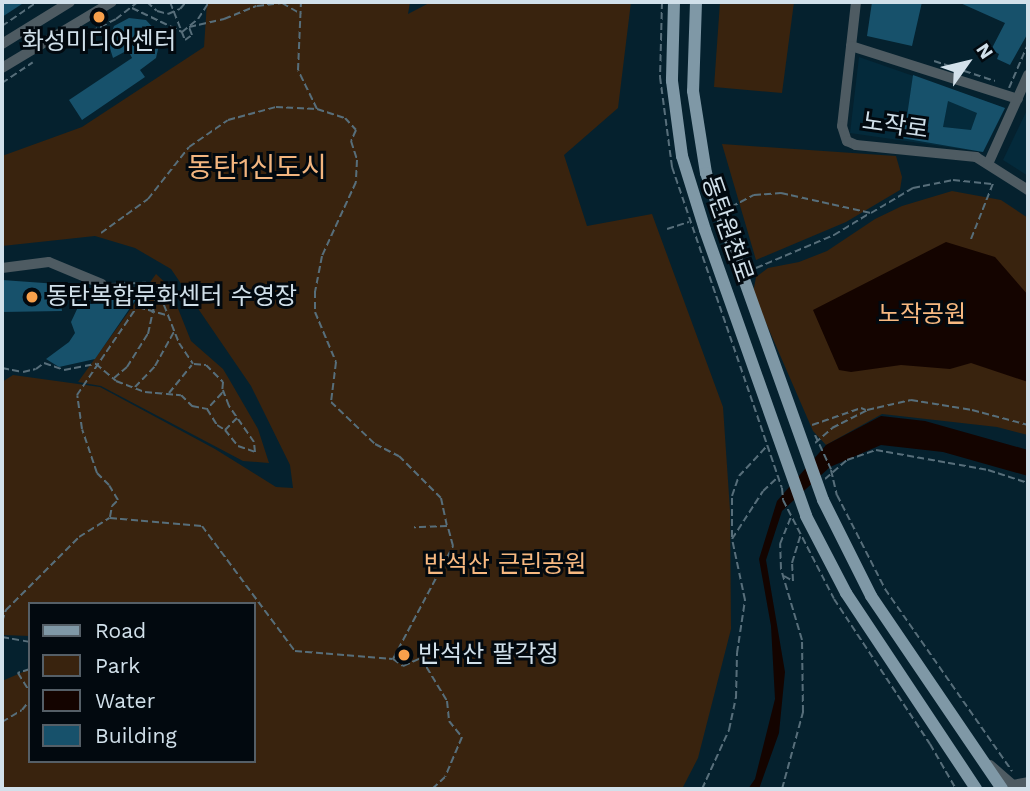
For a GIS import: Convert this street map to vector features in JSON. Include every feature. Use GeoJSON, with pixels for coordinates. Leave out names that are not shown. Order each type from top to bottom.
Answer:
{"type":"FeatureCollection","features":[{"type":"Feature","properties":{"kind":"main road","name":"동탄원천로"},"geometry":{"type":"LineString","coordinates":[[674,2],[671,81],[682,156],[780,465],[846,593],[976,789]]}},
{"type":"Feature","properties":{"kind":"main road","name":"동탄원천로"},"geometry":{"type":"LineString","coordinates":[[696,2],[693,91],[703,164],[823,500],[839,537],[871,596],[977,753]]}},
{"type":"Feature","properties":{"kind":"main road"},"geometry":{"type":"LineString","coordinates":[[977,753],[1002,789]]}},
{"type":"Feature","properties":{"kind":"street"},"geometry":{"type":"LineString","coordinates":[[2,44],[70,2]]}},
{"type":"Feature","properties":{"kind":"street"},"geometry":{"type":"LineString","coordinates":[[2,67],[112,2]]}},
{"type":"Feature","properties":{"kind":"street","name":"노작로"},"geometry":{"type":"LineString","coordinates":[[856,2],[842,126],[847,141],[856,145],[976,157],[1028,190]]}},
{"type":"Feature","properties":{"kind":"street"},"geometry":{"type":"LineString","coordinates":[[851,46],[1018,99]]}},
{"type":"Feature","properties":{"kind":"street"},"geometry":{"type":"LineString","coordinates":[[988,164],[1028,75]]}},
{"type":"Feature","properties":{"kind":"street"},"geometry":{"type":"LineString","coordinates":[[2,268],[50,262],[104,284]]}},
{"type":"Feature","properties":{"kind":"street"},"geometry":{"type":"LineString","coordinates":[[977,753],[1007,782],[1013,785],[1028,782]]}},
{"type":"Feature","properties":{"kind":"path"},"geometry":{"type":"LineString","coordinates":[[2,26],[37,2]]}},
{"type":"Feature","properties":{"kind":"path"},"geometry":{"type":"LineString","coordinates":[[147,2],[157,11],[175,12],[186,2]]}},
{"type":"Feature","properties":{"kind":"path"},"geometry":{"type":"LineString","coordinates":[[170,2],[185,40],[192,35],[189,27]]}},
{"type":"Feature","properties":{"kind":"path"},"geometry":{"type":"LineString","coordinates":[[182,32],[209,2]]}},
{"type":"Feature","properties":{"kind":"path"},"geometry":{"type":"LineString","coordinates":[[301,2],[298,70],[317,109]]}},
{"type":"Feature","properties":{"kind":"path"},"geometry":{"type":"LineString","coordinates":[[46,52],[75,41],[136,3]]}},
{"type":"Feature","properties":{"kind":"path"},"geometry":{"type":"LineString","coordinates":[[189,27],[224,19],[241,10],[282,3],[302,14]]}},
{"type":"Feature","properties":{"kind":"path"},"geometry":{"type":"LineString","coordinates":[[131,7],[182,32]]}},
{"type":"Feature","properties":{"kind":"path"},"geometry":{"type":"LineString","coordinates":[[2,83],[35,60]]}},
{"type":"Feature","properties":{"kind":"path"},"geometry":{"type":"LineString","coordinates":[[102,233],[148,199],[189,147],[228,120],[275,107],[317,109],[345,118],[356,130],[351,141],[357,160],[356,182],[322,256],[315,291],[315,312],[337,362],[331,402],[375,444],[399,456],[441,498],[453,546],[393,659]]}},
{"type":"Feature","properties":{"kind":"path"},"geometry":{"type":"LineString","coordinates":[[971,239],[999,171]]}},
{"type":"Feature","properties":{"kind":"path"},"geometry":{"type":"LineString","coordinates":[[756,268],[834,235],[913,188],[953,180],[992,184]]}},
{"type":"Feature","properties":{"kind":"path"},"geometry":{"type":"LineString","coordinates":[[754,195],[781,193],[871,213]]}},
{"type":"Feature","properties":{"kind":"path"},"geometry":{"type":"LineString","coordinates":[[77,299],[95,296],[104,284],[146,283],[157,291],[193,364]]}},
{"type":"Feature","properties":{"kind":"path"},"geometry":{"type":"LineString","coordinates":[[110,517],[111,506],[118,500],[109,485],[97,473],[77,409],[77,395],[151,286]]}},
{"type":"Feature","properties":{"kind":"path"},"geometry":{"type":"LineString","coordinates":[[113,379],[141,349],[155,312],[157,291]]}},
{"type":"Feature","properties":{"kind":"path"},"geometry":{"type":"LineString","coordinates":[[137,307],[171,316]]}},
{"type":"Feature","properties":{"kind":"path"},"geometry":{"type":"LineString","coordinates":[[135,388],[155,366],[175,331]]}},
{"type":"Feature","properties":{"kind":"path"},"geometry":{"type":"LineString","coordinates":[[2,368],[23,372],[36,369],[44,363],[64,370],[96,364]]}},
{"type":"Feature","properties":{"kind":"path"},"geometry":{"type":"LineString","coordinates":[[96,364],[113,379],[135,388],[145,392],[178,393],[192,406],[207,409],[216,425],[225,430],[244,451],[255,452],[254,442],[223,390],[223,382],[206,365],[193,364]]}},
{"type":"Feature","properties":{"kind":"path"},"geometry":{"type":"LineString","coordinates":[[169,393],[193,364]]}},
{"type":"Feature","properties":{"kind":"path"},"geometry":{"type":"LineString","coordinates":[[207,409],[223,390]]}},
{"type":"Feature","properties":{"kind":"path"},"geometry":{"type":"LineString","coordinates":[[811,425],[861,408],[867,410]]}},
{"type":"Feature","properties":{"kind":"path"},"geometry":{"type":"LineString","coordinates":[[225,430],[238,417]]}},
{"type":"Feature","properties":{"kind":"path"},"geometry":{"type":"LineString","coordinates":[[815,435],[831,470],[837,495],[885,589],[1016,778]]}},
{"type":"Feature","properties":{"kind":"path"},"geometry":{"type":"LineString","coordinates":[[732,540],[732,496],[739,476],[767,445]]}},
{"type":"Feature","properties":{"kind":"path"},"geometry":{"type":"LineString","coordinates":[[780,465],[783,500],[834,599],[930,744],[956,789]]}},
{"type":"Feature","properties":{"kind":"path"},"geometry":{"type":"LineString","coordinates":[[2,622],[6,611],[79,537],[110,517],[202,526],[295,651],[393,659],[404,666],[421,658],[447,701],[449,721],[462,737],[445,777],[432,789]]}},
{"type":"Feature","properties":{"kind":"path"},"geometry":{"type":"LineString","coordinates":[[414,527],[447,526]]}},
{"type":"Feature","properties":{"kind":"path"},"geometry":{"type":"LineString","coordinates":[[783,575],[793,581],[792,562],[801,535]]}},
{"type":"Feature","properties":{"kind":"path"},"geometry":{"type":"LineString","coordinates":[[2,637],[28,642]]}},
{"type":"Feature","properties":{"kind":"path"},"geometry":{"type":"LineString","coordinates":[[28,670],[18,673],[28,689]]}},
{"type":"Feature","properties":{"kind":"path"},"geometry":{"type":"LineString","coordinates":[[2,722],[22,710],[28,702]]}},
{"type":"Feature","properties":{"kind":"shaded area"},"geometry":{"type":"Polygon","coordinates":[[[859,57],[1005,108],[983,152],[850,133],[859,57]]]}},
{"type":"Feature","properties":{"kind":"shaded area"},"geometry":{"type":"Polygon","coordinates":[[[1028,108],[1028,176],[1003,160],[1028,108]]]}},
{"type":"Feature","properties":{"kind":"green space","name":"반석산 근린공원"},"geometry":{"type":"Polygon","coordinates":[[[207,2],[410,2],[408,14],[431,2],[631,2],[618,108],[564,155],[587,226],[652,214],[723,407],[730,510],[731,629],[698,758],[682,789],[2,789],[2,681],[28,670],[28,763],[256,763],[256,602],[28,602],[28,636],[2,635],[2,382],[13,375],[100,387],[215,449],[276,487],[293,488],[290,465],[251,386],[171,269],[135,248],[95,236],[2,246],[2,156],[82,127],[204,47],[207,2]]]}},
{"type":"Feature","properties":{"kind":"green space"},"geometry":{"type":"Polygon","coordinates":[[[720,2],[794,2],[782,93],[714,87],[720,2]]]}},
{"type":"Feature","properties":{"kind":"green space"},"geometry":{"type":"Polygon","coordinates":[[[722,144],[896,156],[902,177],[900,190],[846,222],[756,260],[722,144]]]}},
{"type":"Feature","properties":{"kind":"green space","name":"노작공원"},"geometry":{"type":"Polygon","coordinates":[[[952,191],[1001,200],[1028,218],[1028,435],[997,427],[882,414],[826,445],[813,431],[753,293],[756,277],[768,268],[799,262],[827,251],[875,219],[902,206],[952,191]]]}},
{"type":"Feature","properties":{"kind":"green space"},"geometry":{"type":"Polygon","coordinates":[[[156,274],[169,286],[191,341],[223,369],[229,379],[258,429],[269,463],[243,461],[101,386],[78,382],[156,274]]]}},
{"type":"Feature","properties":{"kind":"water"},"geometry":{"type":"Polygon","coordinates":[[[946,242],[995,257],[1028,295],[1028,382],[971,363],[950,369],[901,365],[851,372],[839,370],[813,310],[946,242]]]}},
{"type":"Feature","properties":{"kind":"water"},"geometry":{"type":"Polygon","coordinates":[[[881,416],[925,421],[1028,450],[1028,476],[943,452],[881,445],[830,467],[782,511],[766,560],[785,672],[779,733],[759,789],[748,789],[755,779],[775,699],[771,626],[759,559],[777,501],[826,445],[881,416]]]}},
{"type":"Feature","properties":{"kind":"building"},"geometry":{"type":"Polygon","coordinates":[[[2,2],[25,2],[2,17],[2,2]]]}},
{"type":"Feature","properties":{"kind":"building"},"geometry":{"type":"Polygon","coordinates":[[[872,2],[922,2],[912,46],[867,36],[872,2]]]}},
{"type":"Feature","properties":{"kind":"building"},"geometry":{"type":"Polygon","coordinates":[[[958,2],[1028,2],[1028,33],[1010,65],[997,59],[999,54],[991,50],[1005,23],[958,2]]]}},
{"type":"Feature","properties":{"kind":"building"},"geometry":{"type":"Polygon","coordinates":[[[129,18],[146,20],[158,33],[160,41],[156,58],[140,70],[145,77],[82,120],[69,100],[132,58],[128,50],[113,58],[108,42],[114,26],[129,18]]]}},
{"type":"Feature","properties":{"kind":"building"},"geometry":{"type":"Polygon","coordinates":[[[913,75],[1005,108],[983,152],[896,137],[898,122],[906,123],[913,75]],[[948,101],[943,127],[971,130],[977,113],[948,101]]]}},
{"type":"Feature","properties":{"kind":"building","name":"동탄복합문화센터 수영장"},"geometry":{"type":"Polygon","coordinates":[[[2,280],[58,284],[62,311],[2,312],[2,280]]]}},
{"type":"Feature","properties":{"kind":"building"},"geometry":{"type":"Polygon","coordinates":[[[143,289],[95,359],[59,367],[46,359],[69,342],[75,333],[71,322],[78,307],[94,303],[100,294],[143,289]]]}},
{"type":"Feature","properties":{"kind":"building","name":"반석산 팔각정"},"geometry":{"type":"Polygon","coordinates":[[[401,649],[407,649],[411,656],[407,663],[401,663],[397,659],[397,653],[401,649]]]}},
{"type":"Feature","properties":{"kind":"place","name":"화성미디어센터"},"geometry":{"type":"Point","coordinates":[99,17]}},
{"type":"Feature","properties":{"kind":"place","name":"동탄복합문화센터 수영장"},"geometry":{"type":"Point","coordinates":[32,297]}},
{"type":"Feature","properties":{"kind":"place","name":"반석산 팔각정"},"geometry":{"type":"Point","coordinates":[404,655]}},
{"type":"Feature","properties":{"kind":"district","name":"동탄1신도시"},"geometry":{"type":"Point","coordinates":[257,168]}}]}
